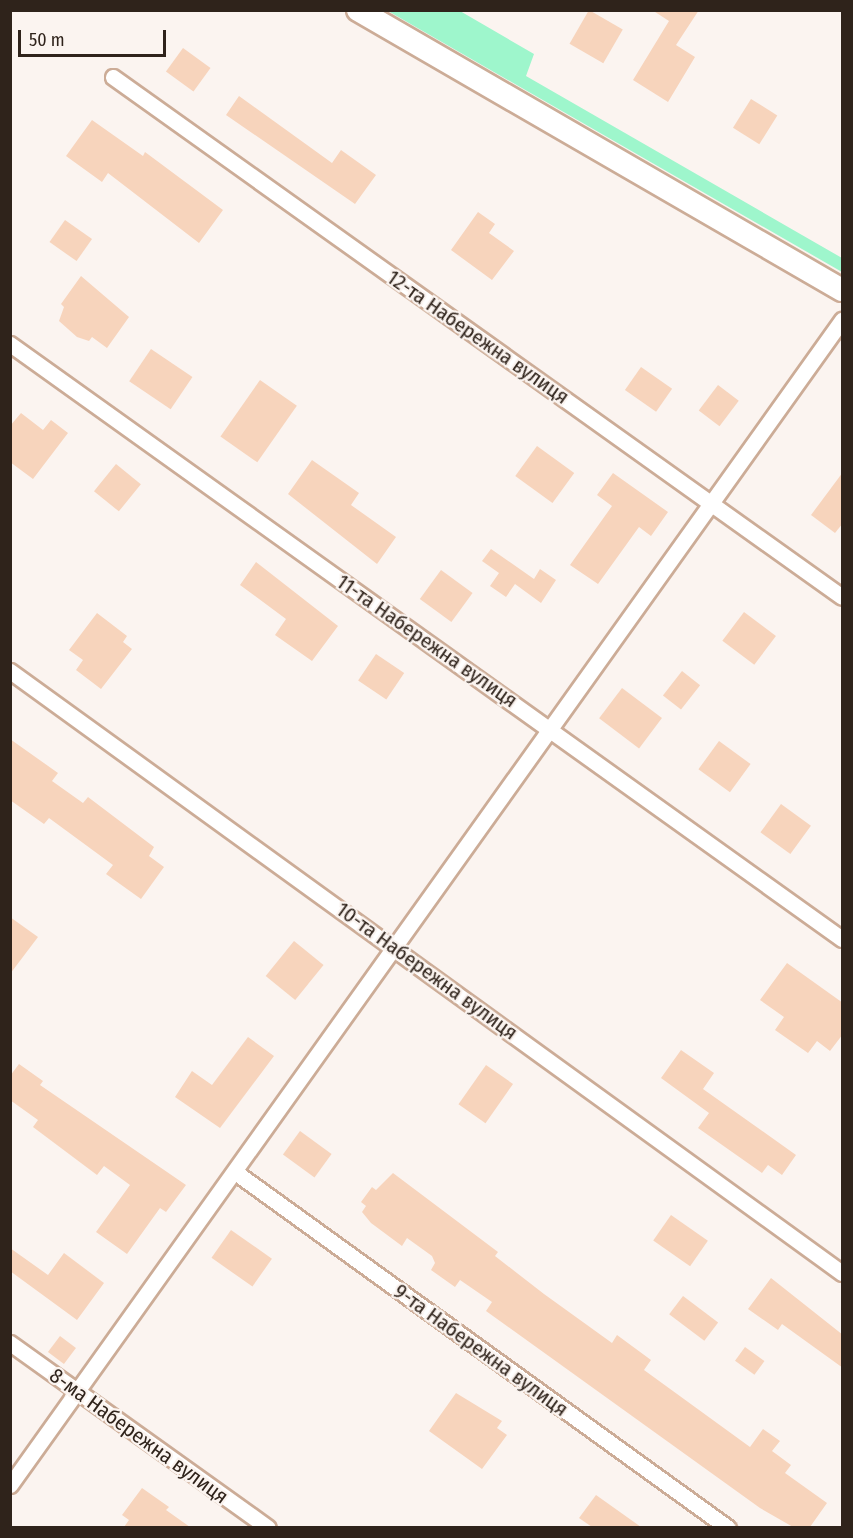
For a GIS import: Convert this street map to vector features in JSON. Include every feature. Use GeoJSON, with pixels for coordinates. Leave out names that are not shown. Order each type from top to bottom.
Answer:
{"type":"FeatureCollection","features":[{"type":"Feature","properties":{"kind":"street"},"geometry":{"type":"LineString","coordinates":[[358,10],[843,290]]}},
{"type":"Feature","properties":{"kind":"street","name":"12-та Набережна вулиця"},"geometry":{"type":"LineString","coordinates":[[113,77],[843,597]]}},
{"type":"Feature","properties":{"kind":"street"},"geometry":{"type":"LineString","coordinates":[[10,1485],[843,320]]}},
{"type":"Feature","properties":{"kind":"street","name":"11-та Набережна вулиця"},"geometry":{"type":"LineString","coordinates":[[10,344],[843,939]]}},
{"type":"Feature","properties":{"kind":"street","name":"10-та Набережна вулиця"},"geometry":{"type":"LineString","coordinates":[[10,671],[843,1273]]}},
{"type":"Feature","properties":{"kind":"street","name":"9-та Набережна вулиця"},"geometry":{"type":"LineString","coordinates":[[235,1172],[728,1527]]}},
{"type":"Feature","properties":{"kind":"street","name":"8-ма Набережна вулиця"},"geometry":{"type":"LineString","coordinates":[[10,1343],[268,1527]]}},
{"type":"Feature","properties":{"kind":"green space"},"geometry":{"type":"Polygon","coordinates":[[[388,11],[460,11],[534,54],[526,76],[842,258],[842,272],[388,11]]]}},
{"type":"Feature","properties":{"kind":"building"},"geometry":{"type":"Polygon","coordinates":[[[589,10],[623,30],[603,63],[570,44],[589,10]]]}},
{"type":"Feature","properties":{"kind":"building"},"geometry":{"type":"Polygon","coordinates":[[[652,10],[699,10],[676,45],[695,57],[668,102],[633,80],[669,21],[652,10]]]}},
{"type":"Feature","properties":{"kind":"building"},"geometry":{"type":"Polygon","coordinates":[[[183,48],[211,68],[193,91],[166,71],[183,48]]]}},
{"type":"Feature","properties":{"kind":"building"},"geometry":{"type":"Polygon","coordinates":[[[239,96],[332,163],[341,150],[376,175],[355,204],[226,115],[239,96]]]}},
{"type":"Feature","properties":{"kind":"building"},"geometry":{"type":"Polygon","coordinates":[[[751,99],[777,115],[759,144],[733,128],[751,99]]]}},
{"type":"Feature","properties":{"kind":"building"},"geometry":{"type":"Polygon","coordinates":[[[92,120],[143,156],[145,152],[223,210],[199,243],[108,173],[102,182],[66,156],[92,120]]]}},
{"type":"Feature","properties":{"kind":"building"},"geometry":{"type":"Polygon","coordinates":[[[478,212],[495,224],[489,233],[514,251],[492,280],[451,250],[478,212]]]}},
{"type":"Feature","properties":{"kind":"building"},"geometry":{"type":"Polygon","coordinates":[[[65,220],[92,239],[77,261],[50,242],[65,220]]]}},
{"type":"Feature","properties":{"kind":"building"},"geometry":{"type":"Polygon","coordinates":[[[81,276],[129,317],[107,348],[92,337],[89,341],[77,337],[59,321],[64,307],[61,304],[81,276]]]}},
{"type":"Feature","properties":{"kind":"building"},"geometry":{"type":"Polygon","coordinates":[[[151,349],[192,377],[171,409],[129,381],[151,349]]]}},
{"type":"Feature","properties":{"kind":"building"},"geometry":{"type":"Polygon","coordinates":[[[641,367],[672,389],[656,412],[625,390],[641,367]]]}},
{"type":"Feature","properties":{"kind":"building"},"geometry":{"type":"Polygon","coordinates":[[[260,380],[297,406],[257,462],[220,437],[260,380]]]}},
{"type":"Feature","properties":{"kind":"building"},"geometry":{"type":"Polygon","coordinates":[[[718,385],[739,401],[720,426],[699,411],[718,385]]]}},
{"type":"Feature","properties":{"kind":"building"},"geometry":{"type":"Polygon","coordinates":[[[21,413],[43,430],[51,420],[68,433],[33,479],[10,462],[10,426],[21,413]]]}},
{"type":"Feature","properties":{"kind":"building"},"geometry":{"type":"Polygon","coordinates":[[[537,446],[574,473],[552,503],[515,476],[537,446]]]}},
{"type":"Feature","properties":{"kind":"building"},"geometry":{"type":"Polygon","coordinates":[[[312,460],[359,493],[351,505],[396,537],[377,564],[288,494],[312,460]]]}},
{"type":"Feature","properties":{"kind":"building"},"geometry":{"type":"Polygon","coordinates":[[[116,464],[141,484],[119,511],[94,491],[116,464]]]}},
{"type":"Feature","properties":{"kind":"building"},"geometry":{"type":"Polygon","coordinates":[[[843,472],[843,523],[835,533],[811,515],[843,472]]]}},
{"type":"Feature","properties":{"kind":"building"},"geometry":{"type":"Polygon","coordinates":[[[613,473],[668,512],[651,536],[639,527],[598,584],[570,565],[612,506],[597,495],[613,473]]]}},
{"type":"Feature","properties":{"kind":"building"},"geometry":{"type":"Polygon","coordinates":[[[491,549],[534,579],[540,569],[556,580],[541,603],[515,584],[506,597],[490,586],[499,573],[482,561],[491,549]]]}},
{"type":"Feature","properties":{"kind":"building"},"geometry":{"type":"Polygon","coordinates":[[[256,562],[338,626],[312,661],[275,635],[286,619],[240,585],[256,562]]]}},
{"type":"Feature","properties":{"kind":"building"},"geometry":{"type":"Polygon","coordinates":[[[441,570],[473,593],[451,622],[420,599],[441,570]]]}},
{"type":"Feature","properties":{"kind":"building"},"geometry":{"type":"Polygon","coordinates":[[[744,612],[776,636],[754,665],[722,641],[744,612]]]}},
{"type":"Feature","properties":{"kind":"building"},"geometry":{"type":"Polygon","coordinates":[[[97,613],[127,636],[123,642],[132,649],[101,689],[76,670],[83,660],[69,650],[97,613]]]}},
{"type":"Feature","properties":{"kind":"building"},"geometry":{"type":"Polygon","coordinates":[[[376,654],[404,673],[386,700],[358,681],[376,654]]]}},
{"type":"Feature","properties":{"kind":"building"},"geometry":{"type":"Polygon","coordinates":[[[682,671],[700,685],[681,710],[663,695],[682,671]]]}},
{"type":"Feature","properties":{"kind":"building"},"geometry":{"type":"Polygon","coordinates":[[[622,688],[662,718],[639,748],[599,718],[622,688]]]}},
{"type":"Feature","properties":{"kind":"building"},"geometry":{"type":"Polygon","coordinates":[[[10,739],[58,773],[52,781],[83,803],[88,797],[154,847],[149,856],[164,867],[141,899],[106,874],[113,865],[49,818],[44,824],[10,800],[10,739]]]}},
{"type":"Feature","properties":{"kind":"building"},"geometry":{"type":"Polygon","coordinates":[[[719,741],[751,764],[730,792],[698,769],[719,741]]]}},
{"type":"Feature","properties":{"kind":"building"},"geometry":{"type":"Polygon","coordinates":[[[781,804],[811,826],[790,854],[760,832],[781,804]]]}},
{"type":"Feature","properties":{"kind":"building"},"geometry":{"type":"Polygon","coordinates":[[[10,917],[38,937],[10,974],[10,917]]]}},
{"type":"Feature","properties":{"kind":"building"},"geometry":{"type":"Polygon","coordinates":[[[294,941],[324,965],[295,1000],[266,976],[294,941]]]}},
{"type":"Feature","properties":{"kind":"building"},"geometry":{"type":"Polygon","coordinates":[[[787,963],[843,1003],[843,1034],[830,1051],[817,1041],[808,1053],[775,1030],[784,1017],[760,1000],[787,963]]]}},
{"type":"Feature","properties":{"kind":"building"},"geometry":{"type":"Polygon","coordinates":[[[248,1037],[274,1056],[220,1128],[175,1097],[192,1071],[212,1085],[248,1037]]]}},
{"type":"Feature","properties":{"kind":"building"},"geometry":{"type":"Polygon","coordinates":[[[681,1050],[714,1073],[703,1089],[796,1155],[782,1175],[768,1165],[762,1173],[698,1128],[709,1113],[661,1078],[681,1050]]]}},
{"type":"Feature","properties":{"kind":"building"},"geometry":{"type":"Polygon","coordinates":[[[19,1064],[43,1081],[40,1085],[186,1185],[166,1212],[160,1208],[127,1254],[96,1232],[130,1185],[104,1166],[97,1175],[33,1127],[38,1120],[10,1100],[10,1076],[19,1064]]]}},
{"type":"Feature","properties":{"kind":"building"},"geometry":{"type":"Polygon","coordinates":[[[486,1065],[513,1084],[486,1123],[458,1104],[486,1065]]]}},
{"type":"Feature","properties":{"kind":"building"},"geometry":{"type":"Polygon","coordinates":[[[300,1131],[332,1154],[315,1177],[283,1154],[300,1131]]]}},
{"type":"Feature","properties":{"kind":"building"},"geometry":{"type":"Polygon","coordinates":[[[393,1173],[498,1252],[495,1256],[544,1294],[612,1343],[617,1335],[651,1360],[644,1370],[750,1447],[763,1429],[780,1441],[772,1451],[791,1465],[785,1473],[827,1503],[810,1527],[793,1527],[760,1508],[486,1311],[492,1302],[460,1280],[455,1287],[431,1270],[435,1263],[432,1256],[407,1238],[402,1246],[371,1223],[362,1212],[366,1206],[361,1202],[372,1187],[376,1190],[393,1173]]]}},
{"type":"Feature","properties":{"kind":"building"},"geometry":{"type":"Polygon","coordinates":[[[671,1215],[708,1241],[690,1266],[653,1240],[671,1215]]]}},
{"type":"Feature","properties":{"kind":"building"},"geometry":{"type":"Polygon","coordinates":[[[231,1230],[272,1259],[252,1287],[211,1258],[231,1230]]]}},
{"type":"Feature","properties":{"kind":"building"},"geometry":{"type":"Polygon","coordinates":[[[10,1248],[48,1275],[64,1253],[104,1283],[77,1320],[10,1271],[10,1248]]]}},
{"type":"Feature","properties":{"kind":"building"},"geometry":{"type":"Polygon","coordinates":[[[771,1278],[843,1335],[843,1368],[782,1324],[778,1330],[748,1309],[771,1278]]]}},
{"type":"Feature","properties":{"kind":"building"},"geometry":{"type":"Polygon","coordinates":[[[683,1296],[718,1322],[704,1341],[669,1314],[683,1296]]]}},
{"type":"Feature","properties":{"kind":"building"},"geometry":{"type":"Polygon","coordinates":[[[60,1336],[76,1348],[64,1364],[48,1352],[60,1336]]]}},
{"type":"Feature","properties":{"kind":"building"},"geometry":{"type":"Polygon","coordinates":[[[745,1347],[764,1361],[754,1375],[735,1361],[745,1347]]]}},
{"type":"Feature","properties":{"kind":"building"},"geometry":{"type":"Polygon","coordinates":[[[456,1393],[502,1421],[497,1428],[507,1435],[482,1469],[429,1431],[456,1393]]]}},
{"type":"Feature","properties":{"kind":"building"},"geometry":{"type":"Polygon","coordinates":[[[142,1488],[169,1507],[166,1510],[190,1527],[124,1527],[129,1520],[122,1515],[142,1488]]]}},
{"type":"Feature","properties":{"kind":"building"},"geometry":{"type":"Polygon","coordinates":[[[596,1495],[641,1527],[592,1527],[579,1518],[596,1495]]]}}]}
